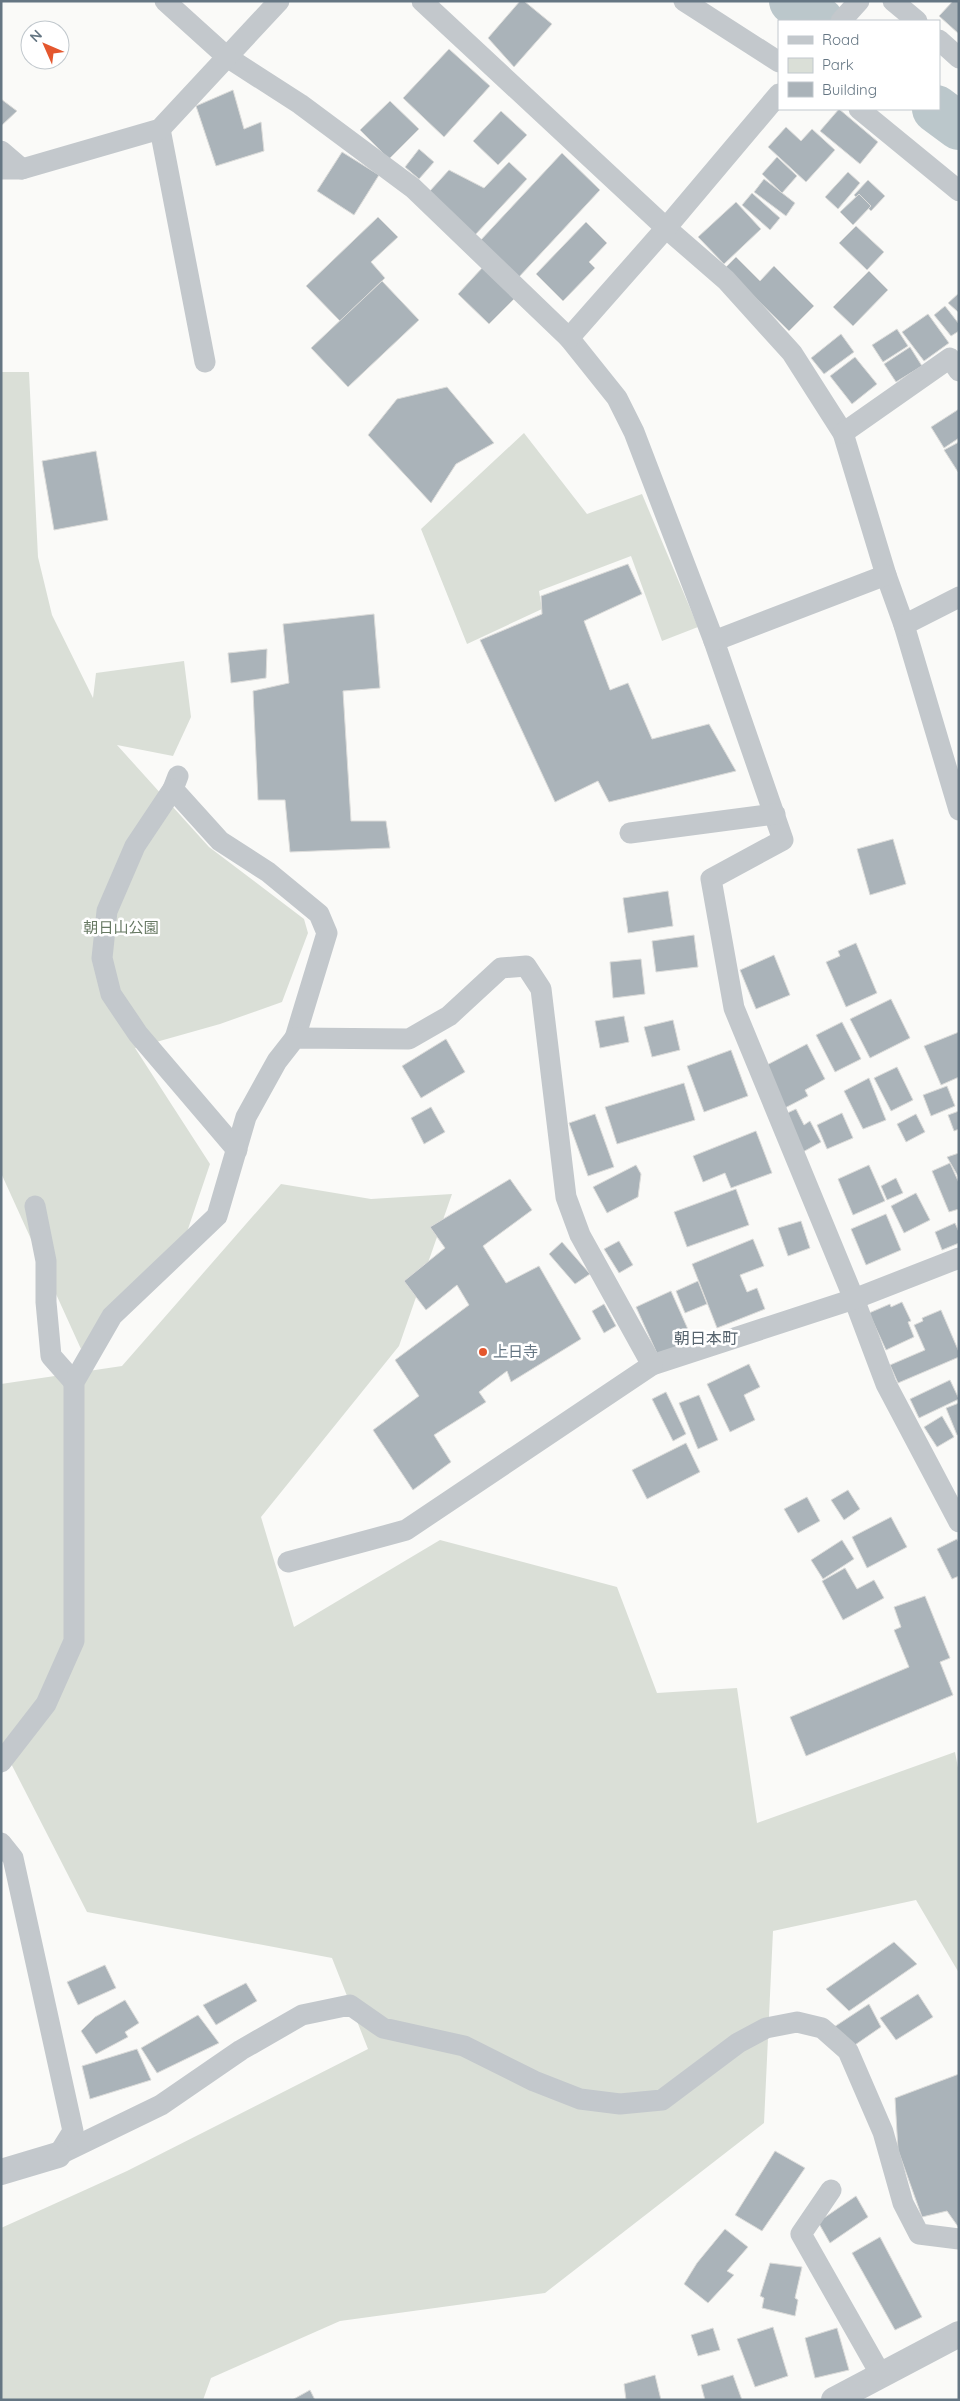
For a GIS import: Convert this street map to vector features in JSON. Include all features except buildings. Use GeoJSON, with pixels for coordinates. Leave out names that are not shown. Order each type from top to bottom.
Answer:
{"type":"FeatureCollection","features":[{"type":"Feature","properties":{"kind":"street"},"geometry":{"type":"LineString","coordinates":[[165,1],[227,57],[300,104],[413,188],[569,338],[616,398],[634,432],[714,641],[783,840],[711,879],[734,1008],[854,1299],[886,1384],[959,1522]]}},
{"type":"Feature","properties":{"kind":"street"},"geometry":{"type":"LineString","coordinates":[[1,169],[22,170],[160,129],[279,1]]}},
{"type":"Feature","properties":{"kind":"street"},"geometry":{"type":"LineString","coordinates":[[422,1],[666,228],[726,280],[792,353],[843,433],[886,575],[904,625],[959,810]]}},
{"type":"Feature","properties":{"kind":"street"},"geometry":{"type":"LineString","coordinates":[[684,1],[778,61]]}},
{"type":"Feature","properties":{"kind":"street"},"geometry":{"type":"LineString","coordinates":[[893,1],[916,20]]}},
{"type":"Feature","properties":{"kind":"street"},"geometry":{"type":"LineString","coordinates":[[843,20],[859,2]]}},
{"type":"Feature","properties":{"kind":"street"},"geometry":{"type":"LineString","coordinates":[[940,41],[959,58]]}},
{"type":"Feature","properties":{"kind":"street"},"geometry":{"type":"LineString","coordinates":[[569,338],[666,228],[778,95]]}},
{"type":"Feature","properties":{"kind":"street"},"geometry":{"type":"LineString","coordinates":[[860,110],[959,191]]}},
{"type":"Feature","properties":{"kind":"street"},"geometry":{"type":"LineString","coordinates":[[160,129],[206,362]]}},
{"type":"Feature","properties":{"kind":"street"},"geometry":{"type":"LineString","coordinates":[[1,150],[22,170]]}},
{"type":"Feature","properties":{"kind":"street"},"geometry":{"type":"LineString","coordinates":[[843,433],[956,360]]}},
{"type":"Feature","properties":{"kind":"street"},"geometry":{"type":"LineString","coordinates":[[714,641],[886,575]]}},
{"type":"Feature","properties":{"kind":"street"},"geometry":{"type":"LineString","coordinates":[[904,625],[959,597]]}},
{"type":"Feature","properties":{"kind":"street"},"geometry":{"type":"LineString","coordinates":[[1,1762],[46,1704],[74,1641],[74,1382],[112,1316],[216,1216],[236,1150],[246,1117],[277,1061],[295,1038],[327,933],[319,914],[268,872],[220,841],[176,783],[135,846],[107,911],[102,958],[111,994],[138,1034],[236,1150]]}},
{"type":"Feature","properties":{"kind":"street"},"geometry":{"type":"LineString","coordinates":[[630,833],[775,814]]}},
{"type":"Feature","properties":{"kind":"street"},"geometry":{"type":"LineString","coordinates":[[295,1038],[409,1039],[449,1016],[501,968],[526,966],[541,988],[566,1196],[580,1235],[652,1365]]}},
{"type":"Feature","properties":{"kind":"street"},"geometry":{"type":"LineString","coordinates":[[35,1206],[46,1261],[46,1302],[51,1356],[74,1382]]}},
{"type":"Feature","properties":{"kind":"street"},"geometry":{"type":"LineString","coordinates":[[288,1562],[406,1530],[652,1365],[854,1299],[959,1258]]}},
{"type":"Feature","properties":{"kind":"street"},"geometry":{"type":"LineString","coordinates":[[1,1842],[13,1858],[73,2131],[58,2155]]}},
{"type":"Feature","properties":{"kind":"street"},"geometry":{"type":"LineString","coordinates":[[1,2172],[58,2155],[161,2105],[241,2050],[302,2015],[350,2005],[383,2028],[464,2046],[534,2081],[580,2099],[620,2104],[662,2100],[738,2043],[766,2028],[798,2022],[822,2028],[848,2052],[883,2132],[903,2203],[919,2234],[959,2240]]}},
{"type":"Feature","properties":{"kind":"street"},"geometry":{"type":"LineString","coordinates":[[831,2190],[801,2234],[881,2375]]}},
{"type":"Feature","properties":{"kind":"street"},"geometry":{"type":"LineString","coordinates":[[834,2400],[959,2334]]}},
{"type":"Feature","properties":{"kind":"green space","name":"朝日山公園"},"geometry":{"type":"Polygon","coordinates":[[[1,372],[29,372],[38,557],[52,615],[93,698],[96,673],[184,661],[191,717],[173,756],[117,745],[209,847],[304,919],[308,933],[282,1002],[220,1024],[135,1048],[210,1164],[187,1232],[81,1349],[1,1173],[1,372]]]}},
{"type":"Feature","properties":{"kind":"green space"},"geometry":{"type":"Polygon","coordinates":[[[524,433],[587,514],[642,494],[698,627],[662,641],[631,556],[539,591],[542,609],[467,644],[421,529],[524,433]]]}},
{"type":"Feature","properties":{"kind":"green space"},"geometry":{"type":"Polygon","coordinates":[[[281,1184],[371,1199],[452,1194],[399,1346],[261,1517],[294,1627],[440,1540],[617,1587],[657,1693],[737,1688],[757,1823],[955,1752],[959,1773],[959,1973],[916,1900],[773,1931],[764,2123],[545,2293],[340,2321],[211,2378],[203,2400],[1,2400],[1,2228],[127,2171],[368,2049],[332,1958],[87,1912],[1,1744],[1,1384],[122,1366],[281,1184]]]}},
{"type":"Feature","properties":{"kind":"waterway"},"geometry":{"type":"LineString","coordinates":[[793,1],[819,20]]}},
{"type":"Feature","properties":{"kind":"waterway"},"geometry":{"type":"LineString","coordinates":[[937,110],[959,126]]}},
{"type":"Feature","properties":{"kind":"place","name":"上日寺"},"geometry":{"type":"Point","coordinates":[483,1352]}},
{"type":"Feature","properties":{"kind":"district","name":"朝日本町"},"geometry":{"type":"Point","coordinates":[706,1338]}}]}
